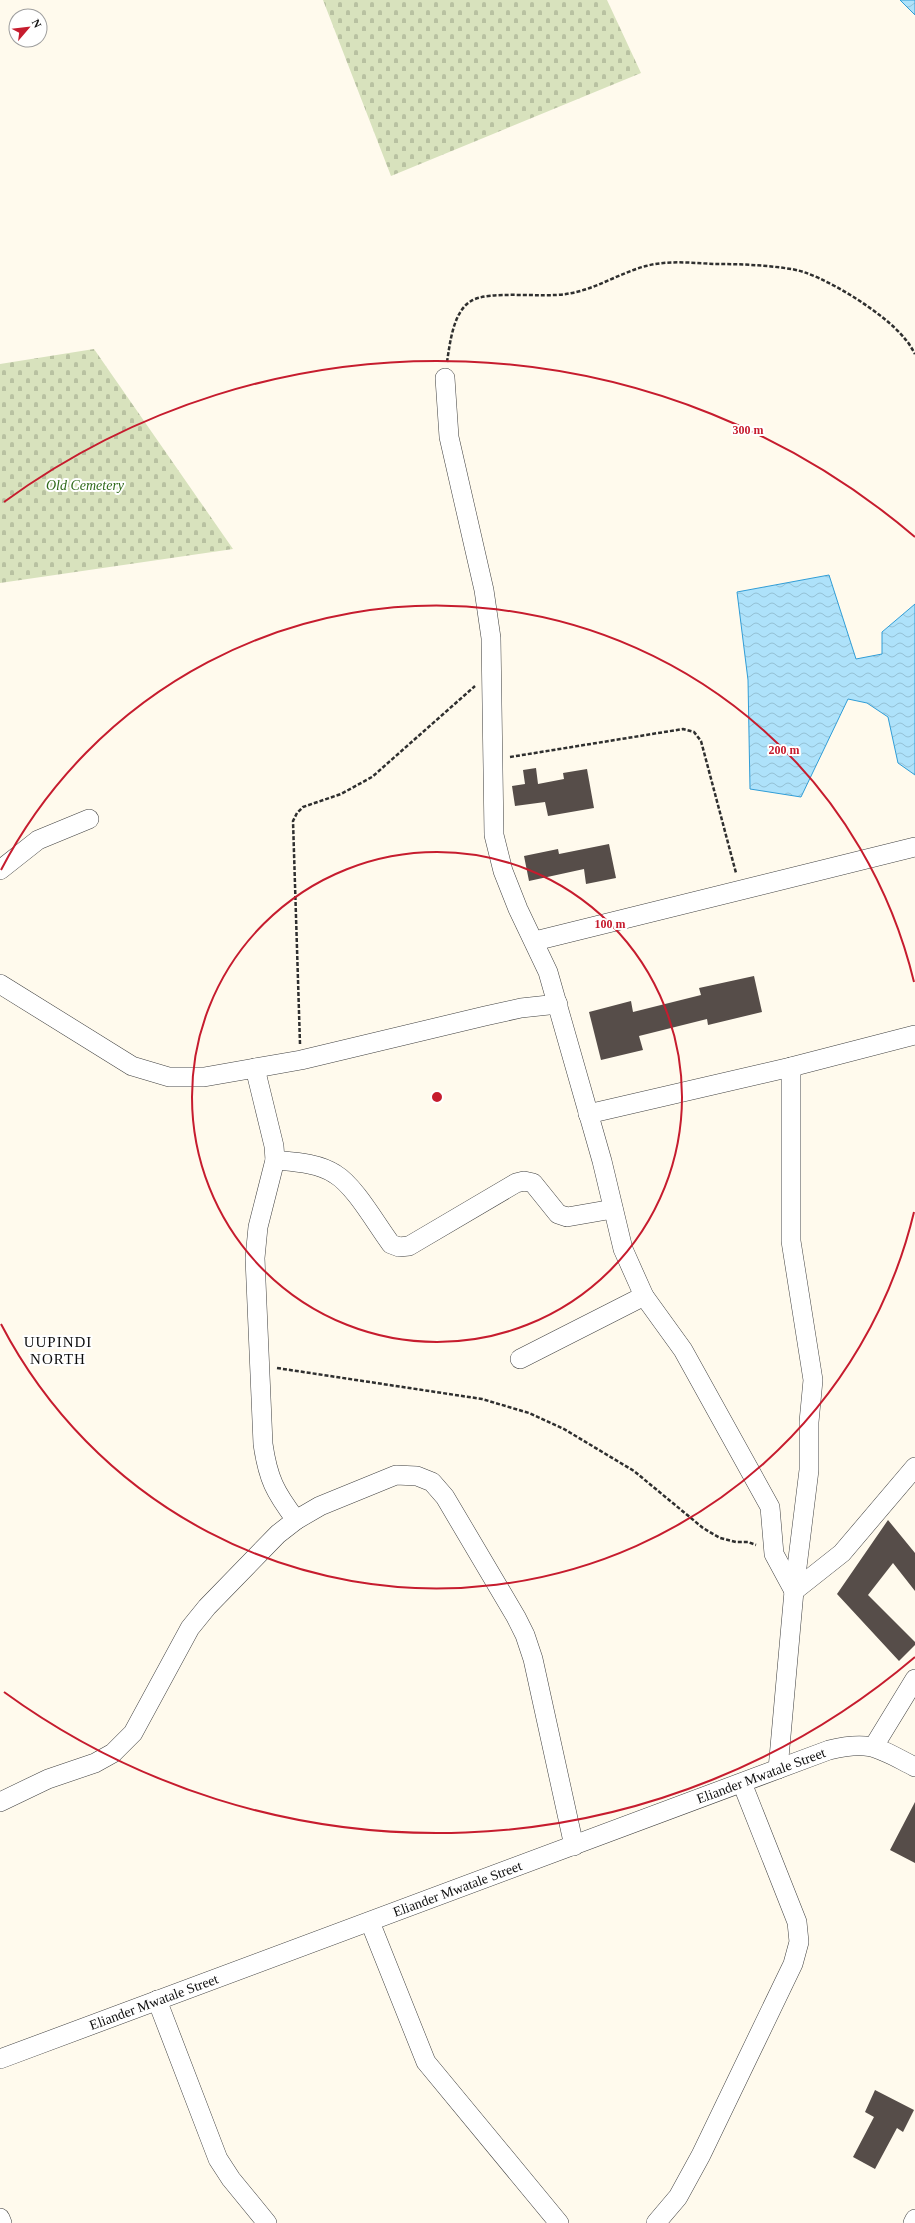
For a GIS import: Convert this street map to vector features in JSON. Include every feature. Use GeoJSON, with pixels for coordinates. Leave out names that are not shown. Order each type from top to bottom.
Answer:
{"type":"FeatureCollection","features":[{"type":"Feature","properties":{"kind":"street"},"geometry":{"type":"LineString","coordinates":[[445,378],[450,437],[484,590],[491,638],[494,834],[503,871],[518,909],[535,941],[548,972],[588,1114],[623,1249],[644,1296],[683,1350],[770,1507],[774,1554],[794,1591]]}},
{"type":"Feature","properties":{"kind":"street"},"geometry":{"type":"LineString","coordinates":[[0,870],[38,840],[89,818]]}},
{"type":"Feature","properties":{"kind":"street"},"geometry":{"type":"LineString","coordinates":[[535,941],[740,889],[915,847]]}},
{"type":"Feature","properties":{"kind":"street"},"geometry":{"type":"LineString","coordinates":[[0,984],[132,1066],[169,1077],[204,1076],[301,1060],[485,1016],[522,1008],[558,1004]]}},
{"type":"Feature","properties":{"kind":"street"},"geometry":{"type":"LineString","coordinates":[[588,1114],[791,1067],[915,1035]]}},
{"type":"Feature","properties":{"kind":"street"},"geometry":{"type":"LineString","coordinates":[[778,1769],[794,1591],[809,1470],[809,1422],[813,1380],[791,1241],[791,1067]]}},
{"type":"Feature","properties":{"kind":"street"},"geometry":{"type":"LineString","coordinates":[[255,1068],[274,1146],[275,1160],[258,1228],[255,1258],[266,1467],[278,1495],[296,1520]]}},
{"type":"Feature","properties":{"kind":"street"},"geometry":{"type":"LineString","coordinates":[[275,1160],[304,1163],[335,1174],[353,1189],[391,1244],[399,1247],[409,1246],[516,1183],[524,1181],[533,1183],[558,1214],[567,1217],[613,1209]]}},
{"type":"Feature","properties":{"kind":"street"},"geometry":{"type":"LineString","coordinates":[[520,1359],[644,1296]]}},
{"type":"Feature","properties":{"kind":"street"},"geometry":{"type":"LineString","coordinates":[[794,1591],[842,1553],[915,1467]]}},
{"type":"Feature","properties":{"kind":"street"},"geometry":{"type":"LineString","coordinates":[[0,1802],[48,1779],[95,1763],[114,1753],[133,1732],[190,1628],[207,1607],[278,1534],[296,1520],[320,1506],[396,1475],[417,1476],[432,1482],[445,1497],[509,1605],[525,1636],[547,1719],[574,1846]]}},
{"type":"Feature","properties":{"kind":"street"},"geometry":{"type":"LineString","coordinates":[[874,1746],[915,1679]]}},
{"type":"Feature","properties":{"kind":"street","name":"Eliander Mwatale Street"},"geometry":{"type":"LineString","coordinates":[[0,2060],[829,1750],[852,1745],[874,1746],[915,1767]]}},
{"type":"Feature","properties":{"kind":"street"},"geometry":{"type":"LineString","coordinates":[[656,2223],[678,2197],[702,2155],[793,1964],[798,1942],[797,1922],[742,1783]]}},
{"type":"Feature","properties":{"kind":"street"},"geometry":{"type":"LineString","coordinates":[[370,1922],[426,2062],[559,2223]]}},
{"type":"Feature","properties":{"kind":"street"},"geometry":{"type":"LineString","coordinates":[[158,2000],[218,2159],[231,2179],[267,2223]]}},
{"type":"Feature","properties":{"kind":"street"},"geometry":{"type":"LineString","coordinates":[[0,2218],[2,2223]]}},
{"type":"Feature","properties":{"kind":"street"},"geometry":{"type":"LineString","coordinates":[[913,2223],[915,2219]]}},
{"type":"Feature","properties":{"kind":"path"},"geometry":{"type":"LineString","coordinates":[[445,378],[450,341],[459,315],[470,301],[486,296],[567,294],[600,285],[646,266],[671,262],[792,269],[832,284],[869,307],[905,338],[915,354]]}},
{"type":"Feature","properties":{"kind":"path"},"geometry":{"type":"LineString","coordinates":[[301,1060],[293,822],[297,813],[303,807],[341,794],[372,777],[492,672]]}},
{"type":"Feature","properties":{"kind":"path"},"geometry":{"type":"LineString","coordinates":[[492,760],[683,729],[694,732],[701,741],[740,889]]}},
{"type":"Feature","properties":{"kind":"path"},"geometry":{"type":"LineString","coordinates":[[260,1365],[482,1399],[529,1413],[564,1429],[634,1471],[703,1528],[720,1538],[736,1542],[748,1542],[774,1554]]}},
{"type":"Feature","properties":{"kind":"green space"},"geometry":{"type":"Polygon","coordinates":[[[323,0],[607,0],[641,73],[391,176],[323,0]]]}},
{"type":"Feature","properties":{"kind":"green space","name":"Old Cemetery"},"geometry":{"type":"Polygon","coordinates":[[[94,349],[233,549],[0,583],[0,364],[94,349]]]}},
{"type":"Feature","properties":{"kind":"water"},"geometry":{"type":"Polygon","coordinates":[[[900,0],[915,0],[915,15],[900,0]]]}},
{"type":"Feature","properties":{"kind":"water"},"geometry":{"type":"Polygon","coordinates":[[[829,575],[856,659],[882,654],[882,632],[915,604],[915,775],[898,763],[888,717],[867,703],[848,699],[801,797],[750,789],[748,680],[737,592],[829,575]]]}},
{"type":"Feature","properties":{"kind":"building"},"geometry":{"type":"Polygon","coordinates":[[[536,768],[538,784],[564,779],[563,773],[587,769],[594,808],[548,816],[545,802],[515,806],[512,786],[525,784],[523,770],[536,768]]]}},
{"type":"Feature","properties":{"kind":"building"},"geometry":{"type":"Polygon","coordinates":[[[609,844],[616,878],[586,884],[584,869],[529,881],[524,856],[558,849],[559,854],[609,844]]]}},
{"type":"Feature","properties":{"kind":"building"},"geometry":{"type":"Polygon","coordinates":[[[754,976],[762,1012],[708,1025],[707,1019],[639,1036],[643,1050],[601,1060],[589,1012],[631,1001],[633,1012],[701,995],[699,988],[754,976]]]}},
{"type":"Feature","properties":{"kind":"building"},"geometry":{"type":"Polygon","coordinates":[[[888,1520],[915,1553],[915,1591],[893,1563],[868,1595],[915,1642],[915,1645],[899,1661],[837,1594],[888,1520]]]}},
{"type":"Feature","properties":{"kind":"building"},"geometry":{"type":"Polygon","coordinates":[[[915,1802],[915,1863],[890,1850],[915,1802]]]}},
{"type":"Feature","properties":{"kind":"building"},"geometry":{"type":"Polygon","coordinates":[[[875,2090],[914,2110],[903,2132],[897,2128],[875,2169],[853,2157],[874,2117],[865,2112],[875,2090]]]}},
{"type":"Feature","properties":{"kind":"district","name":"UUPINDI NORTH"},"geometry":{"type":"Point","coordinates":[58,1350]}}]}
